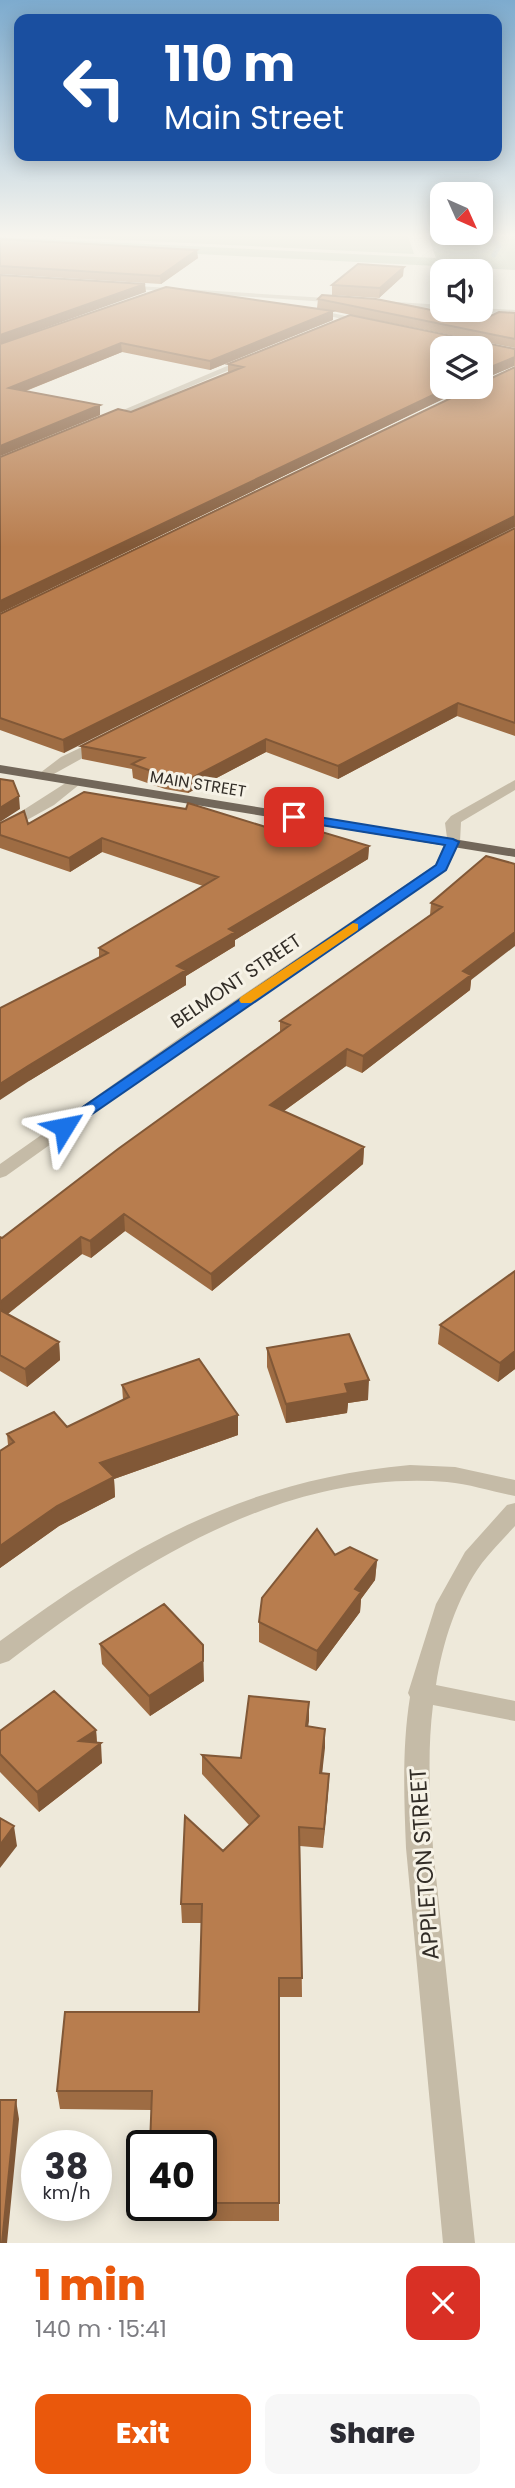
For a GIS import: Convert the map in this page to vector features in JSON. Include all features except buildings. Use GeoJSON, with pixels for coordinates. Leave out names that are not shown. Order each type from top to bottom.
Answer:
{"type":"FeatureCollection","features":[{"type":"Feature","properties":{"kind":"main road","name":"MAIN STREET"},"geometry":{"type":"LineString","coordinates":[[0,769],[515,853]]}},
{"type":"Feature","properties":{"kind":"street"},"geometry":{"type":"LineString","coordinates":[[98,422],[262,355]]}},
{"type":"Feature","properties":{"kind":"street"},"geometry":{"type":"LineString","coordinates":[[43,776],[76,754],[110,737]]}},
{"type":"Feature","properties":{"kind":"street"},"geometry":{"type":"LineString","coordinates":[[0,831],[49,802],[75,781]]}},
{"type":"Feature","properties":{"kind":"street","name":"BELMONT STREET"},"geometry":{"type":"LineString","coordinates":[[0,1172],[191,1037],[441,867],[453,842],[452,823],[515,784]]}},
{"type":"Feature","properties":{"kind":"street"},"geometry":{"type":"LineString","coordinates":[[0,1654],[141,1556],[264,1503],[336,1483],[401,1474],[447,1474],[515,1488]]}},
{"type":"Feature","properties":{"kind":"street","name":"APPLETON STREET"},"geometry":{"type":"LineString","coordinates":[[459,2243],[423,1882],[416,1776],[416,1728],[420,1693],[436,1625],[456,1585],[480,1547],[515,1511]]}},
{"type":"Feature","properties":{"kind":"street"},"geometry":{"type":"LineString","coordinates":[[420,1693],[515,1711]]}},
{"type":"Feature","properties":{"kind":"slow traffic"},"geometry":{"type":"LineString","coordinates":[[246,1000],[353,927]]}},
{"type":"Feature","properties":{"kind":"route"},"geometry":{"type":"LineString","coordinates":[[64,1127],[441,867],[446,862],[453,842],[294,817]]}}]}
